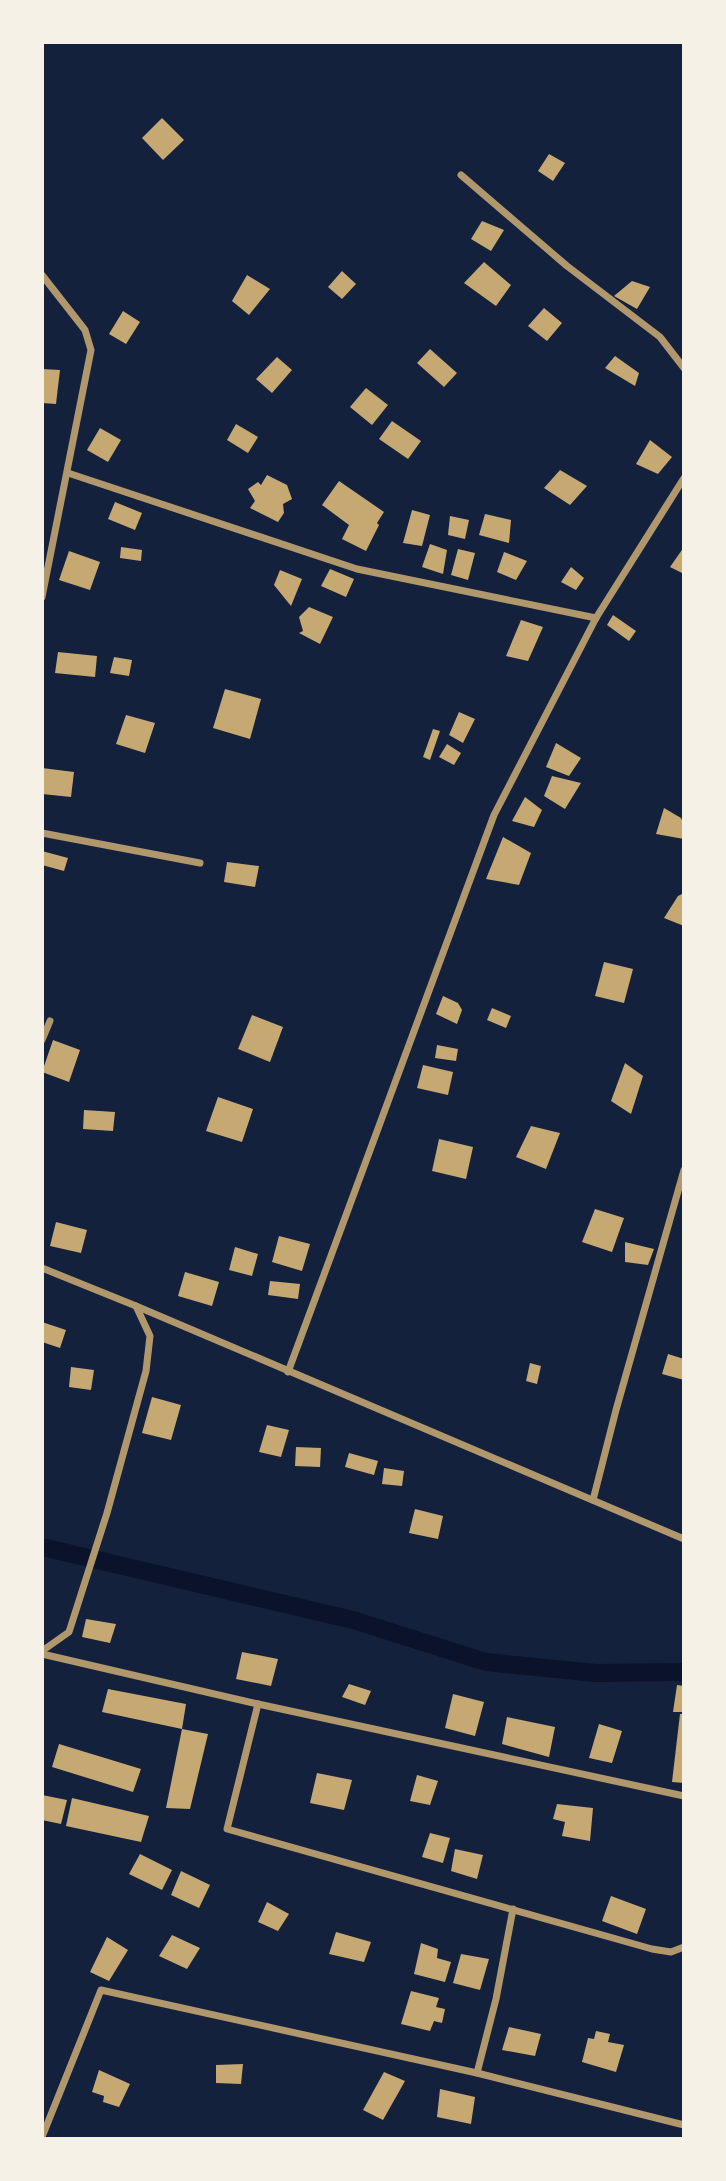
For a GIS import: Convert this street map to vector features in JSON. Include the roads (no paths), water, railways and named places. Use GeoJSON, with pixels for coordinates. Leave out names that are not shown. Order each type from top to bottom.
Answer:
{"type":"FeatureCollection","features":[{"type":"Feature","properties":{"kind":"street"},"geometry":{"type":"LineString","coordinates":[[461,175],[567,266],[660,337],[684,368]]}},
{"type":"Feature","properties":{"kind":"street"},"geometry":{"type":"LineString","coordinates":[[42,275],[85,330],[91,350],[42,597]]}},
{"type":"Feature","properties":{"kind":"street"},"geometry":{"type":"LineString","coordinates":[[68,473],[357,569],[596,618]]}},
{"type":"Feature","properties":{"kind":"street"},"geometry":{"type":"LineString","coordinates":[[288,1372],[494,815],[596,618],[684,478]]}},
{"type":"Feature","properties":{"kind":"street"},"geometry":{"type":"LineString","coordinates":[[42,833],[200,863]]}},
{"type":"Feature","properties":{"kind":"street"},"geometry":{"type":"LineString","coordinates":[[42,1040],[50,1021]]}},
{"type":"Feature","properties":{"kind":"street"},"geometry":{"type":"LineString","coordinates":[[593,1500],[684,1170]]}},
{"type":"Feature","properties":{"kind":"street"},"geometry":{"type":"LineString","coordinates":[[42,1268],[684,1539]]}},
{"type":"Feature","properties":{"kind":"street"},"geometry":{"type":"LineString","coordinates":[[42,1652],[69,1632],[90,1571],[146,1371],[150,1336],[136,1306]]}},
{"type":"Feature","properties":{"kind":"street"},"geometry":{"type":"LineString","coordinates":[[42,1652],[258,1704],[684,1796]]}},
{"type":"Feature","properties":{"kind":"street"},"geometry":{"type":"LineString","coordinates":[[258,1704],[227,1829],[652,1949],[671,1952],[684,1947]]}},
{"type":"Feature","properties":{"kind":"street"},"geometry":{"type":"LineString","coordinates":[[477,2073],[496,1999],[513,1909]]}},
{"type":"Feature","properties":{"kind":"street"},"geometry":{"type":"LineString","coordinates":[[42,2137],[101,1990],[477,2073],[684,2125]]}},
{"type":"Feature","properties":{"kind":"waterway"},"geometry":{"type":"LineString","coordinates":[[42,1547],[353,1620],[486,1662],[596,1673],[684,1672]]}}]}
